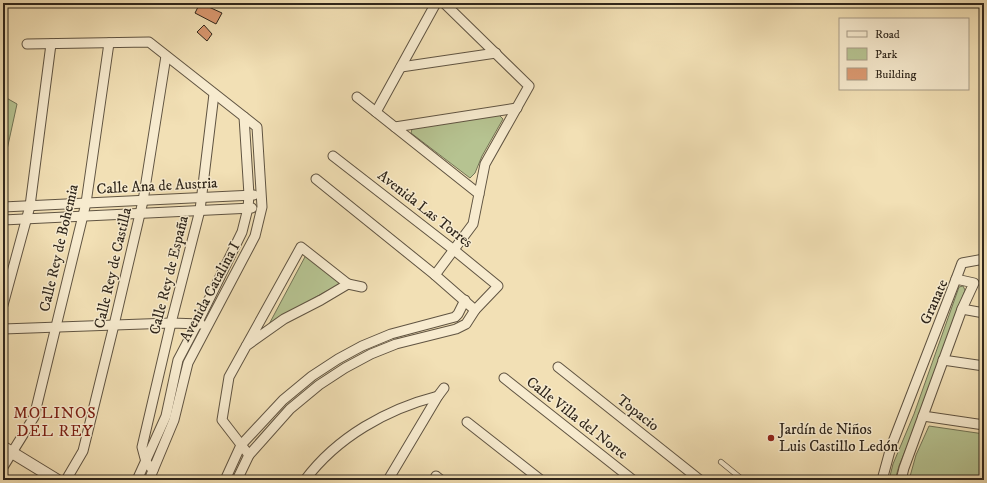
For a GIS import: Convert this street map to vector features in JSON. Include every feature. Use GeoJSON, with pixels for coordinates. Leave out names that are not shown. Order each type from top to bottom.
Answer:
{"type":"FeatureCollection","features":[{"type":"Feature","properties":{"kind":"street"},"geometry":{"type":"LineString","coordinates":[[376,112],[436,3]]}},
{"type":"Feature","properties":{"kind":"street"},"geometry":{"type":"LineString","coordinates":[[436,275],[473,224],[485,164],[529,86],[444,3]]}},
{"type":"Feature","properties":{"kind":"street","name":"Avenida Catalina I"},"geometry":{"type":"LineString","coordinates":[[26,44],[149,42],[257,127],[262,207],[255,236],[188,364],[174,420],[149,480]]}},
{"type":"Feature","properties":{"kind":"street","name":"Calle Rey de Bohemia"},"geometry":{"type":"LineString","coordinates":[[3,467],[8,450],[34,417],[86,203],[109,43]]}},
{"type":"Feature","properties":{"kind":"street"},"geometry":{"type":"LineString","coordinates":[[3,305],[30,206],[51,44]]}},
{"type":"Feature","properties":{"kind":"street"},"geometry":{"type":"LineString","coordinates":[[401,67],[496,53]]}},
{"type":"Feature","properties":{"kind":"street","name":"Calle Rey de Castilla"},"geometry":{"type":"LineString","coordinates":[[66,480],[82,451],[114,325],[143,200],[166,56]]}},
{"type":"Feature","properties":{"kind":"street","name":"Calle Rey de España"},"geometry":{"type":"LineString","coordinates":[[146,462],[142,448],[171,323],[200,210],[214,94]]}},
{"type":"Feature","properties":{"kind":"street"},"geometry":{"type":"LineString","coordinates":[[357,97],[479,194]]}},
{"type":"Feature","properties":{"kind":"street"},"geometry":{"type":"LineString","coordinates":[[395,127],[516,108]]}},
{"type":"Feature","properties":{"kind":"street","name":"Avenida Catalina I"},"geometry":{"type":"LineString","coordinates":[[137,480],[166,416],[178,360],[242,232],[248,208],[249,195],[244,117]]}},
{"type":"Feature","properties":{"kind":"street","name":"Avenida Las Torres"},"geometry":{"type":"LineString","coordinates":[[334,156],[498,286],[475,310]]}},
{"type":"Feature","properties":{"kind":"street"},"geometry":{"type":"LineString","coordinates":[[237,480],[249,455],[290,409],[319,385],[345,368],[371,354],[396,344],[456,329],[466,324],[475,310],[436,275],[316,179]]}},
{"type":"Feature","properties":{"kind":"street","name":"Calle Ana de Austria"},"geometry":{"type":"LineString","coordinates":[[4,207],[262,195]]}},
{"type":"Feature","properties":{"kind":"street","name":"Calle Ana de Austria"},"geometry":{"type":"LineString","coordinates":[[3,220],[262,207]]}},
{"type":"Feature","properties":{"kind":"street"},"geometry":{"type":"LineString","coordinates":[[249,455],[222,420],[229,377],[301,247],[348,284],[362,287]]}},
{"type":"Feature","properties":{"kind":"street"},"geometry":{"type":"LineString","coordinates":[[956,279],[962,263],[984,259]]}},
{"type":"Feature","properties":{"kind":"street","name":"Granate"},"geometry":{"type":"LineString","coordinates":[[882,480],[891,447],[956,279],[974,283],[962,309],[943,360],[901,480]]}},
{"type":"Feature","properties":{"kind":"street"},"geometry":{"type":"LineString","coordinates":[[974,283],[984,280]]}},
{"type":"Feature","properties":{"kind":"street"},"geometry":{"type":"LineString","coordinates":[[246,346],[284,320],[348,284]]}},
{"type":"Feature","properties":{"kind":"street"},"geometry":{"type":"LineString","coordinates":[[225,480],[240,445],[283,400],[312,376],[338,359],[362,346],[391,334],[450,319],[458,314],[465,300]]}},
{"type":"Feature","properties":{"kind":"street"},"geometry":{"type":"LineString","coordinates":[[962,309],[984,313]]}},
{"type":"Feature","properties":{"kind":"street"},"geometry":{"type":"LineString","coordinates":[[3,329],[171,323],[209,325]]}},
{"type":"Feature","properties":{"kind":"street"},"geometry":{"type":"LineString","coordinates":[[391,334],[396,344]]}},
{"type":"Feature","properties":{"kind":"street"},"geometry":{"type":"LineString","coordinates":[[943,360],[984,366]]}},
{"type":"Feature","properties":{"kind":"street","name":"Topacio"},"geometry":{"type":"LineString","coordinates":[[558,367],[700,480]]}},
{"type":"Feature","properties":{"kind":"street"},"geometry":{"type":"LineString","coordinates":[[312,376],[319,385]]}},
{"type":"Feature","properties":{"kind":"street","name":"Calle Villa del Norte"},"geometry":{"type":"LineString","coordinates":[[504,378],[633,480]]}},
{"type":"Feature","properties":{"kind":"street"},"geometry":{"type":"LineString","coordinates":[[305,480],[326,456],[372,421],[441,392],[388,480]]}},
{"type":"Feature","properties":{"kind":"street"},"geometry":{"type":"LineString","coordinates":[[923,416],[984,425]]}},
{"type":"Feature","properties":{"kind":"street"},"geometry":{"type":"LineString","coordinates":[[467,422],[541,480]]}},
{"type":"Feature","properties":{"kind":"street"},"geometry":{"type":"LineString","coordinates":[[8,450],[57,480]]}},
{"type":"Feature","properties":{"kind":"street"},"geometry":{"type":"LineString","coordinates":[[146,462],[152,470]]}},
{"type":"Feature","properties":{"kind":"lane"},"geometry":{"type":"LineString","coordinates":[[721,462],[743,480]]}},
{"type":"Feature","properties":{"kind":"green space"},"geometry":{"type":"Polygon","coordinates":[[[3,96],[17,104],[3,168],[3,96]]]}},
{"type":"Feature","properties":{"kind":"green space"},"geometry":{"type":"Polygon","coordinates":[[[499,115],[503,119],[482,156],[475,173],[470,178],[411,133],[412,129],[415,127],[499,115]]]}},
{"type":"Feature","properties":{"kind":"green space"},"geometry":{"type":"Polygon","coordinates":[[[306,255],[341,284],[312,299],[267,328],[306,255]]]}},
{"type":"Feature","properties":{"kind":"green space"},"geometry":{"type":"Polygon","coordinates":[[[963,286],[965,290],[895,480],[889,480],[893,464],[914,414],[959,287],[963,286]]]}},
{"type":"Feature","properties":{"kind":"green space"},"geometry":{"type":"Polygon","coordinates":[[[929,426],[984,434],[984,462],[981,480],[909,480],[916,455],[929,426]]]}},
{"type":"Feature","properties":{"kind":"building"},"geometry":{"type":"Polygon","coordinates":[[[200,3],[222,13],[216,24],[195,13],[200,3]]]}},
{"type":"Feature","properties":{"kind":"building"},"geometry":{"type":"Polygon","coordinates":[[[204,25],[212,34],[207,41],[197,32],[204,25]]]}},
{"type":"Feature","properties":{"kind":"place","name":"Jardín de Niños Luis Castillo Ledón"},"geometry":{"type":"Point","coordinates":[771,438]}},
{"type":"Feature","properties":{"kind":"district","name":"MOLINOS DEL REY"},"geometry":{"type":"Point","coordinates":[55,422]}}]}
